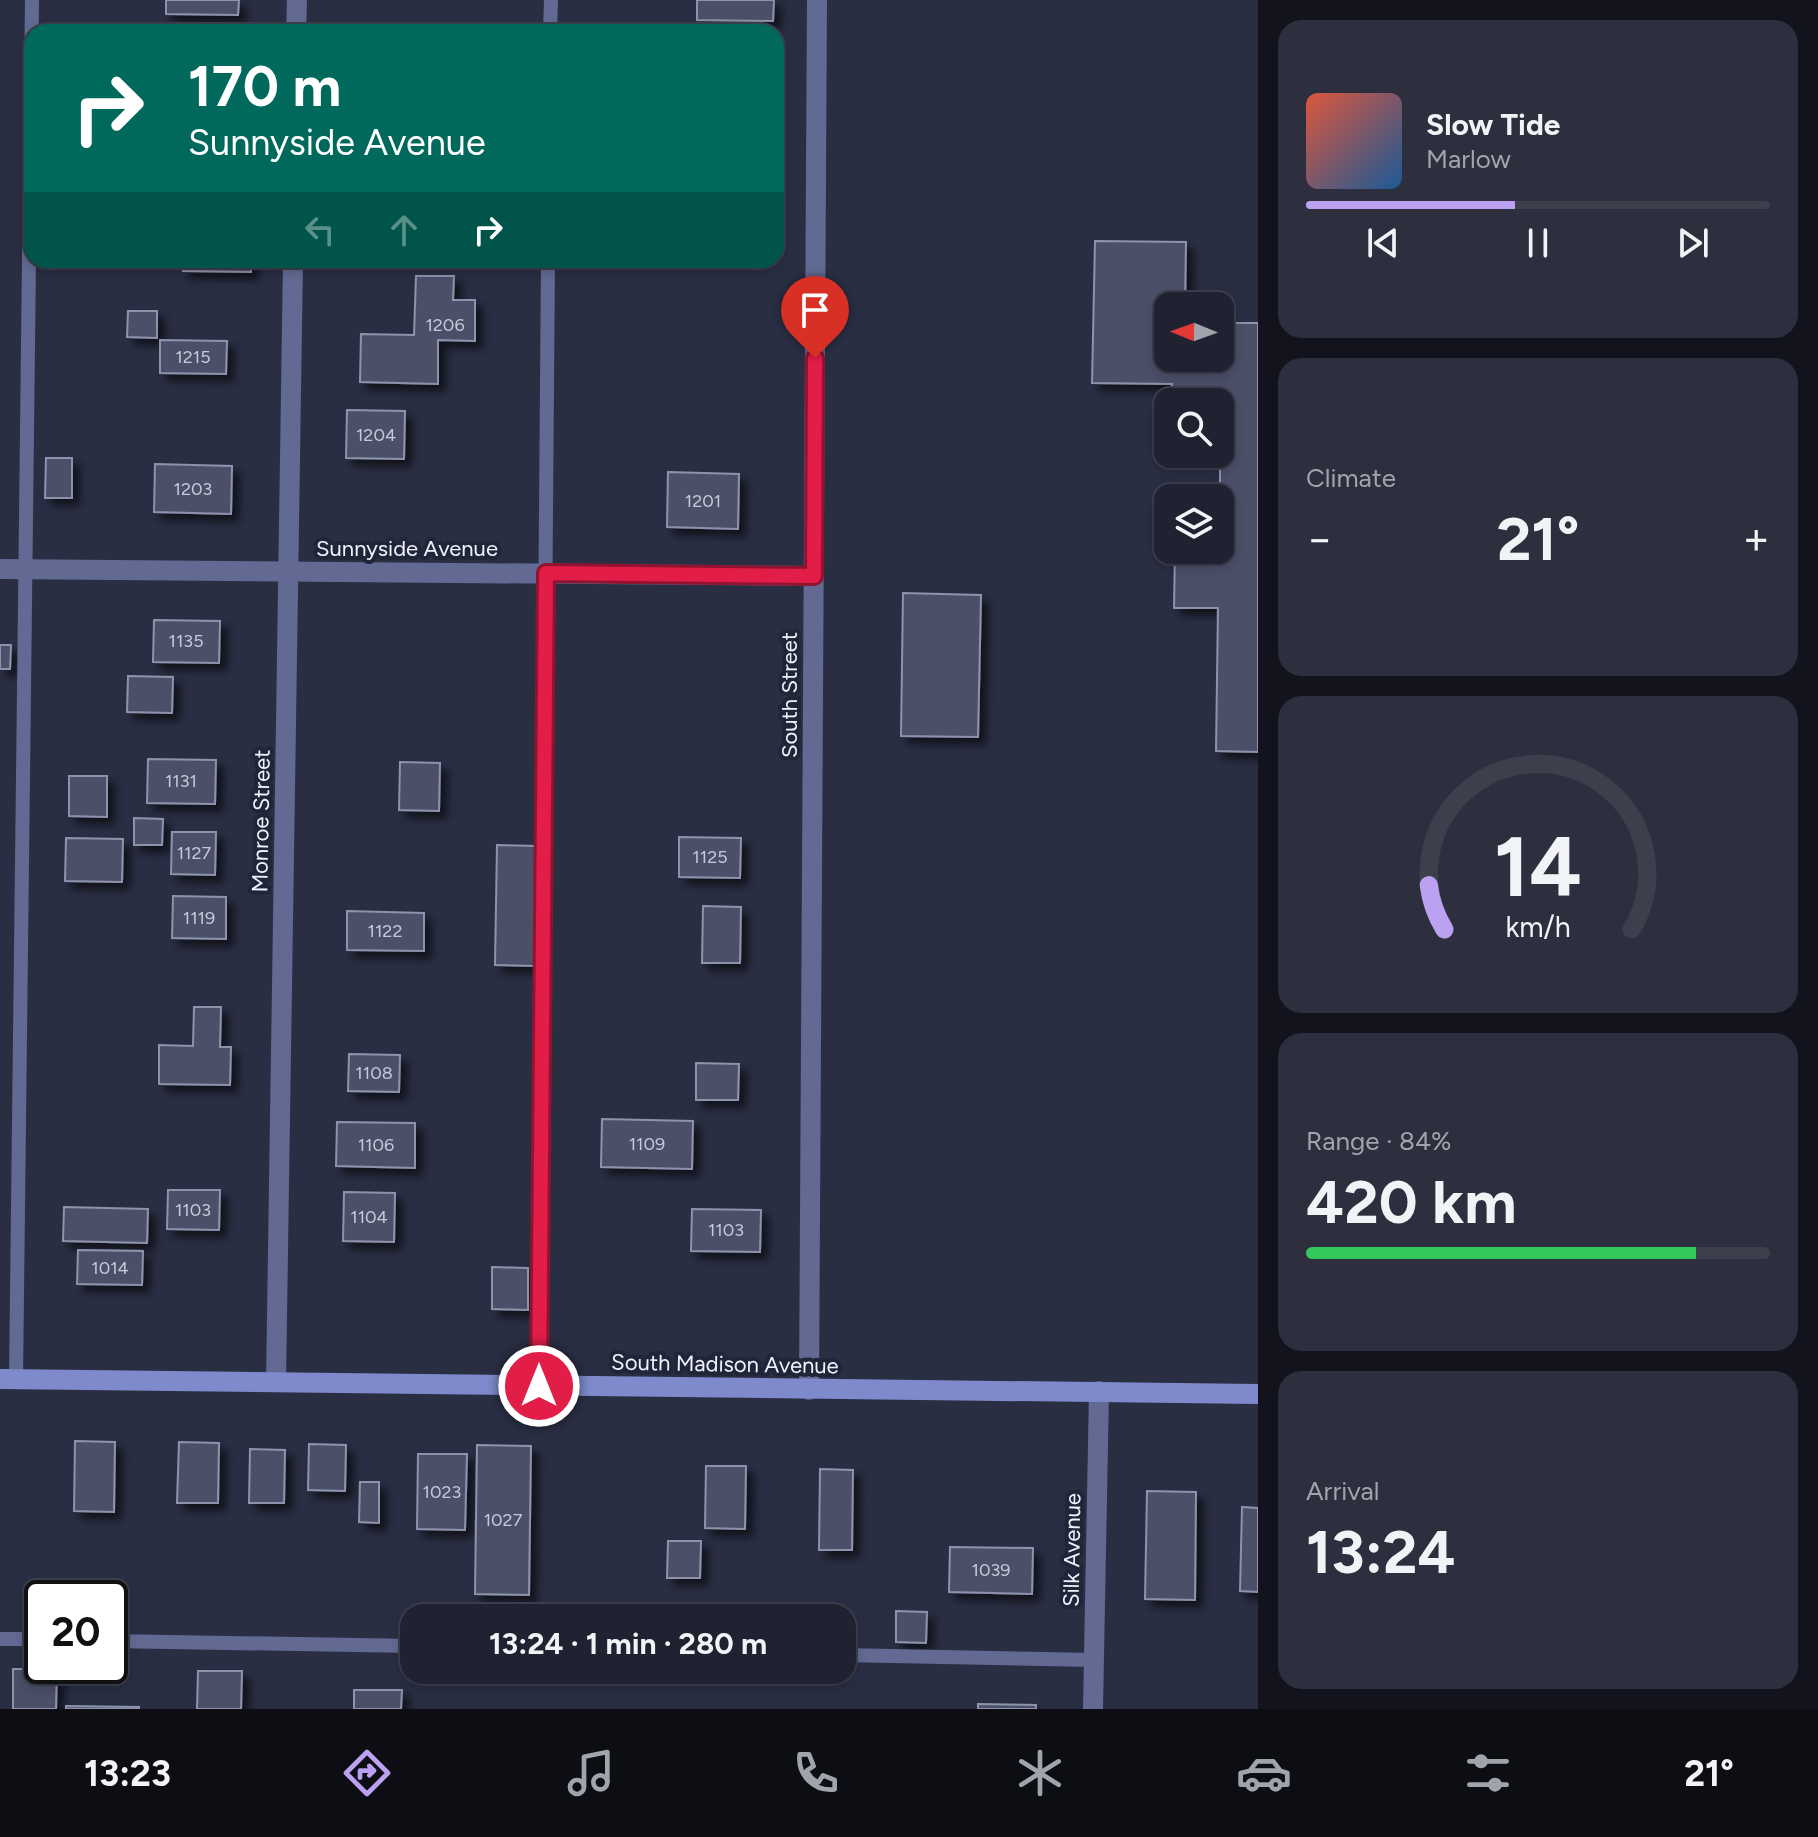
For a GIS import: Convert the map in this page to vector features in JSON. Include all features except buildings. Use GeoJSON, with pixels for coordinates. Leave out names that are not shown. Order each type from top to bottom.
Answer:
{"type":"FeatureCollection","features":[{"type":"Feature","properties":{"kind":"main road","name":"South Madison Avenue"},"geometry":{"type":"LineString","coordinates":[[8,1380],[1258,1394]]}},
{"type":"Feature","properties":{"kind":"street"},"geometry":{"type":"LineString","coordinates":[[296,24],[297,0]]}},
{"type":"Feature","properties":{"kind":"street","name":"South Street"},"geometry":{"type":"LineString","coordinates":[[809,1390],[817,0]]}},
{"type":"Feature","properties":{"kind":"street","name":"Monroe Street"},"geometry":{"type":"LineString","coordinates":[[276,1382],[293,268]]}},
{"type":"Feature","properties":{"kind":"street","name":"Sunnyside Avenue"},"geometry":{"type":"LineString","coordinates":[[0,569],[814,576]]}},
{"type":"Feature","properties":{"kind":"street","name":"Silk Avenue"},"geometry":{"type":"LineString","coordinates":[[1093,1709],[1099,1391]]}},
{"type":"Feature","properties":{"kind":"lane"},"geometry":{"type":"LineString","coordinates":[[32,0],[32,24]]}},
{"type":"Feature","properties":{"kind":"lane"},"geometry":{"type":"LineString","coordinates":[[550,24],[551,0]]}},
{"type":"Feature","properties":{"kind":"lane"},"geometry":{"type":"LineString","coordinates":[[8,1380],[29,268]]}},
{"type":"Feature","properties":{"kind":"lane"},"geometry":{"type":"LineString","coordinates":[[539,1386],[548,268]]}},
{"type":"Feature","properties":{"kind":"lane"},"geometry":{"type":"LineString","coordinates":[[0,1639],[24,1639]]}},
{"type":"Feature","properties":{"kind":"lane"},"geometry":{"type":"LineString","coordinates":[[128,1641],[400,1646]]}},
{"type":"Feature","properties":{"kind":"lane"},"geometry":{"type":"LineString","coordinates":[[856,1655],[1095,1660]]}},
{"type":"Feature","properties":{"kind":"route"},"geometry":{"type":"LineString","coordinates":[[539,1386],[546,573],[814,576],[815,358]]}}]}
